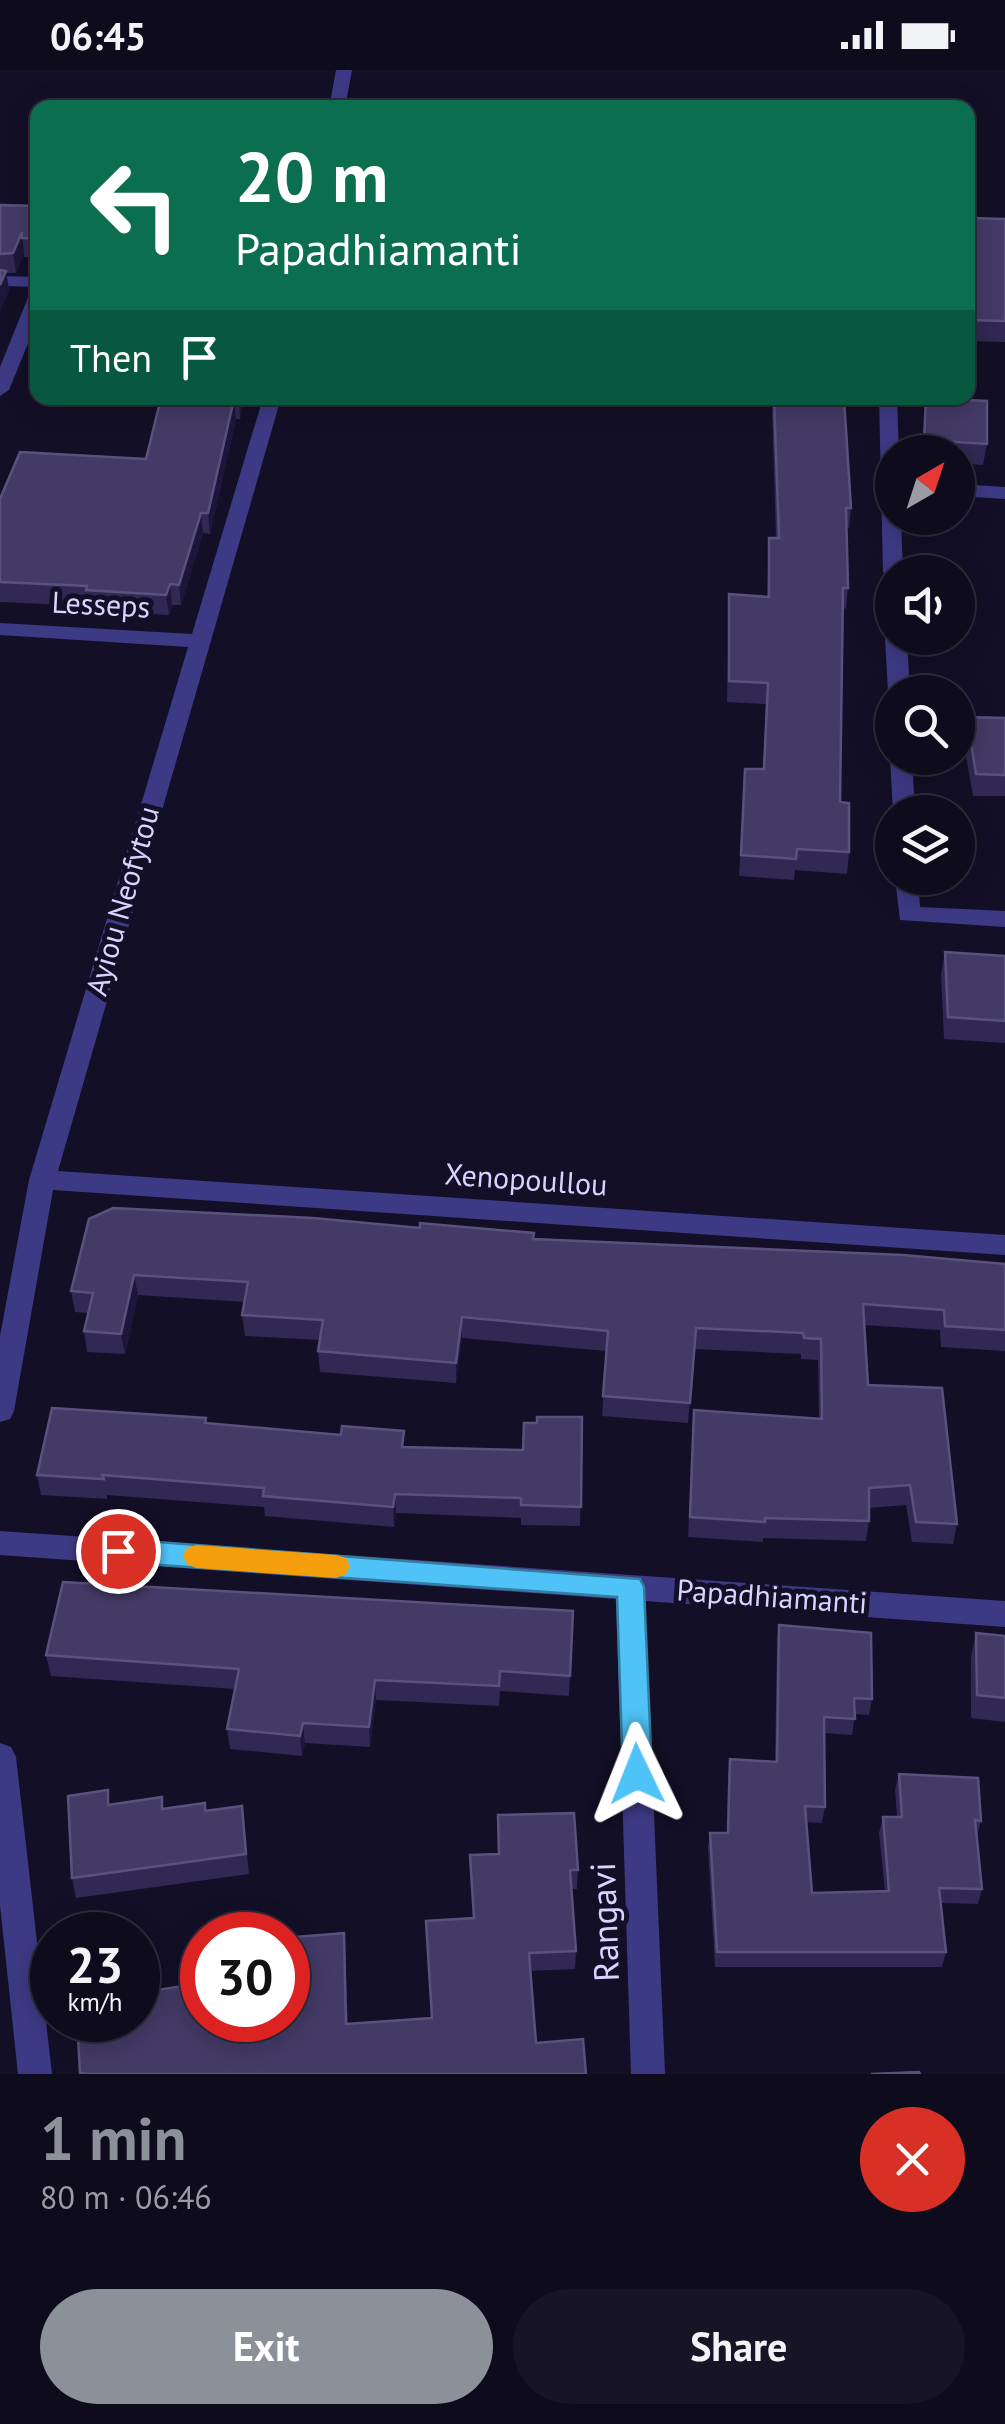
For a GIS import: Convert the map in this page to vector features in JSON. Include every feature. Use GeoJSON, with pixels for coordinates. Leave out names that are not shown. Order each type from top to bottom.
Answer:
{"type":"FeatureCollection","features":[{"type":"Feature","properties":{"kind":"street"},"geometry":{"type":"LineString","coordinates":[[339,100],[344,70]]}},
{"type":"Feature","properties":{"kind":"street"},"geometry":{"type":"LineString","coordinates":[[0,281],[30,282]]}},
{"type":"Feature","properties":{"kind":"street"},"geometry":{"type":"LineString","coordinates":[[0,390],[30,316]]}},
{"type":"Feature","properties":{"kind":"street","name":"Ayiou Neofytou"},"geometry":{"type":"LineString","coordinates":[[0,1411],[42,1180],[270,405]]}},
{"type":"Feature","properties":{"kind":"street"},"geometry":{"type":"LineString","coordinates":[[888,405],[889,435]]}},
{"type":"Feature","properties":{"kind":"street"},"geometry":{"type":"LineString","coordinates":[[975,491],[1005,493]]}},
{"type":"Feature","properties":{"kind":"street","name":"Lesseps"},"geometry":{"type":"LineString","coordinates":[[0,630],[198,640]]}},
{"type":"Feature","properties":{"kind":"street"},"geometry":{"type":"LineString","coordinates":[[907,895],[908,914],[1005,920]]}},
{"type":"Feature","properties":{"kind":"street","name":"Xenopoullou"},"geometry":{"type":"LineString","coordinates":[[42,1180],[1005,1245]]}},
{"type":"Feature","properties":{"kind":"street","name":"Papadhiamanti"},"geometry":{"type":"LineString","coordinates":[[0,1542],[1005,1614]]}},
{"type":"Feature","properties":{"kind":"street","name":"Rangavi"},"geometry":{"type":"LineString","coordinates":[[630,1587],[648,2074]]}},
{"type":"Feature","properties":{"kind":"street"},"geometry":{"type":"LineString","coordinates":[[0,1757],[35,2074]]}},
{"type":"Feature","properties":{"kind":"building"},"geometry":{"type":"Polygon","coordinates":[[[0,205],[30,206],[30,238],[22,238],[22,232],[13,253],[0,254],[0,205]]]}},
{"type":"Feature","properties":{"kind":"building"},"geometry":{"type":"Polygon","coordinates":[[[975,218],[1005,219],[1005,321],[975,320],[975,218]]]}},
{"type":"Feature","properties":{"kind":"building"},"geometry":{"type":"Polygon","coordinates":[[[975,400],[987,401],[987,444],[975,443],[975,435],[924,435],[926,405],[975,405],[975,400]]]}},
{"type":"Feature","properties":{"kind":"building"},"geometry":{"type":"Polygon","coordinates":[[[159,405],[233,405],[208,513],[201,513],[179,585],[170,584],[166,595],[0,582],[0,499],[20,452],[146,459],[159,405]]]}},
{"type":"Feature","properties":{"kind":"building"},"geometry":{"type":"Polygon","coordinates":[[[774,405],[844,405],[851,508],[846,508],[848,588],[843,588],[840,802],[849,803],[849,852],[797,849],[796,859],[741,855],[745,769],[764,769],[768,683],[729,681],[729,594],[769,597],[769,538],[779,538],[774,405]]]}},
{"type":"Feature","properties":{"kind":"building"},"geometry":{"type":"Polygon","coordinates":[[[975,717],[1005,718],[1005,775],[976,774],[975,717]]]}},
{"type":"Feature","properties":{"kind":"building"},"geometry":{"type":"Polygon","coordinates":[[[945,952],[1005,956],[1005,1021],[948,1017],[945,952]]]}},
{"type":"Feature","properties":{"kind":"building"},"geometry":{"type":"Polygon","coordinates":[[[113,1208],[313,1218],[420,1228],[420,1223],[534,1233],[533,1239],[903,1255],[1005,1264],[1005,1330],[945,1326],[944,1310],[863,1304],[868,1385],[942,1388],[957,1524],[916,1522],[910,1485],[869,1488],[869,1521],[765,1518],[765,1522],[690,1517],[694,1410],[822,1419],[821,1339],[804,1338],[803,1333],[696,1328],[690,1403],[603,1396],[608,1331],[462,1317],[456,1363],[318,1351],[323,1320],[242,1315],[248,1282],[134,1275],[121,1334],[84,1331],[93,1293],[71,1291],[89,1219],[113,1208]]]}},
{"type":"Feature","properties":{"kind":"building"},"geometry":{"type":"Polygon","coordinates":[[[52,1408],[206,1418],[205,1423],[341,1435],[342,1426],[404,1431],[402,1447],[523,1450],[524,1423],[537,1423],[537,1417],[582,1417],[581,1507],[521,1505],[521,1498],[395,1494],[393,1507],[263,1496],[264,1488],[102,1475],[104,1479],[37,1475],[52,1408]]]}},
{"type":"Feature","properties":{"kind":"building"},"geometry":{"type":"Polygon","coordinates":[[[63,1582],[573,1611],[570,1676],[500,1671],[499,1686],[375,1680],[369,1727],[303,1723],[300,1736],[227,1729],[239,1669],[46,1655],[63,1582]]]}},
{"type":"Feature","properties":{"kind":"building"},"geometry":{"type":"Polygon","coordinates":[[[779,1625],[871,1633],[872,1699],[854,1698],[855,1719],[824,1717],[825,1807],[805,1806],[812,1893],[889,1891],[883,1817],[902,1817],[899,1774],[978,1778],[981,1821],[975,1820],[982,1889],[939,1888],[946,1952],[717,1952],[710,1833],[728,1833],[730,1759],[777,1762],[779,1625]]]}},
{"type":"Feature","properties":{"kind":"building"},"geometry":{"type":"Polygon","coordinates":[[[976,1633],[1005,1636],[1005,1698],[977,1695],[976,1633]]]}},
{"type":"Feature","properties":{"kind":"building"},"geometry":{"type":"Polygon","coordinates":[[[108,1790],[108,1805],[162,1797],[162,1809],[205,1803],[205,1811],[242,1806],[246,1854],[72,1878],[68,1796],[108,1790]]]}},
{"type":"Feature","properties":{"kind":"building"},"geometry":{"type":"Polygon","coordinates":[[[574,1813],[578,1870],[570,1870],[576,1951],[529,1953],[536,2043],[583,2039],[586,2074],[80,2073],[78,2042],[160,2042],[160,1990],[180,1986],[180,2042],[310,2042],[310,1936],[344,1933],[346,2024],[432,2018],[426,1921],[474,1918],[470,1855],[499,1854],[498,1815],[574,1813]]]}},
{"type":"Feature","properties":{"kind":"slow traffic"},"geometry":{"type":"LineString","coordinates":[[196,1556],[336,1566]]}},
{"type":"Feature","properties":{"kind":"route"},"geometry":{"type":"LineString","coordinates":[[118,1551],[630,1587],[637,1774]]}}]}
